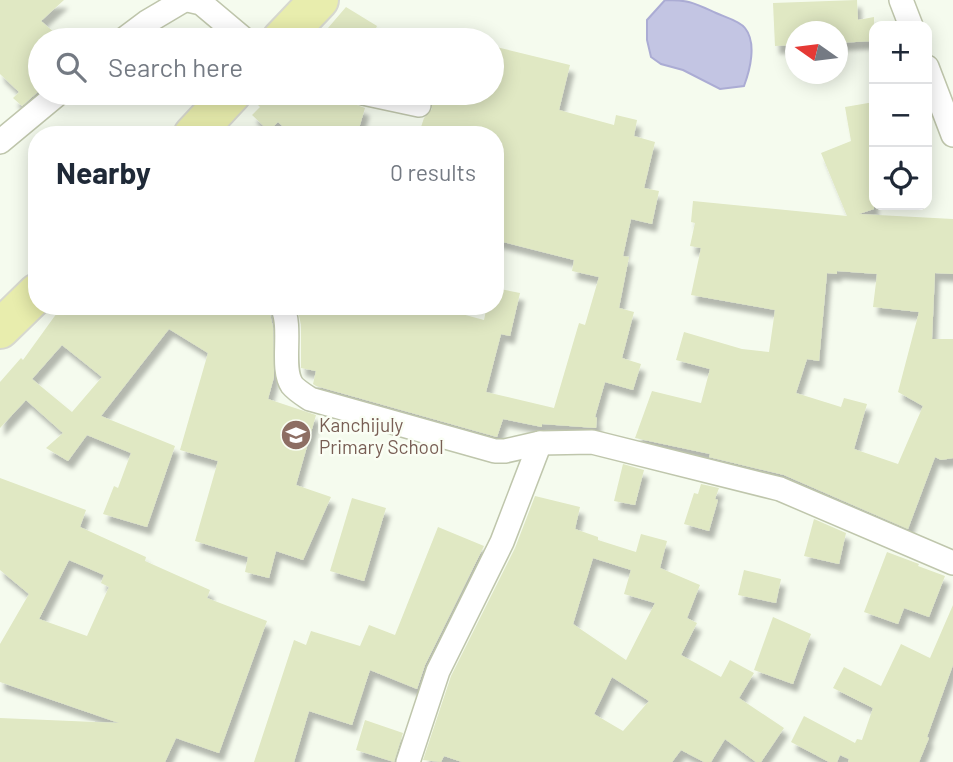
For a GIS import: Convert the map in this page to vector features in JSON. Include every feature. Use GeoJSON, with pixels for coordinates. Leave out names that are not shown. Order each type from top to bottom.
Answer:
{"type":"FeatureCollection","features":[{"type":"Feature","properties":{"kind":"highway"},"geometry":{"type":"LineString","coordinates":[[292,28],[319,0]]}},
{"type":"Feature","properties":{"kind":"highway"},"geometry":{"type":"LineString","coordinates":[[201,126],[221,105]]}},
{"type":"Feature","properties":{"kind":"highway"},"geometry":{"type":"LineString","coordinates":[[0,329],[28,302]]}},
{"type":"Feature","properties":{"kind":"street"},"geometry":{"type":"LineString","coordinates":[[139,28],[186,0],[201,3],[231,28]]}},
{"type":"Feature","properties":{"kind":"street"},"geometry":{"type":"LineString","coordinates":[[901,0],[909,21]]}},
{"type":"Feature","properties":{"kind":"street"},"geometry":{"type":"LineString","coordinates":[[932,80],[953,135]]}},
{"type":"Feature","properties":{"kind":"street"},"geometry":{"type":"LineString","coordinates":[[0,142],[45,105]]}},
{"type":"Feature","properties":{"kind":"street"},"geometry":{"type":"LineString","coordinates":[[286,315],[288,376],[293,386],[310,399],[495,451],[540,443],[592,442],[780,489],[953,563]]}},
{"type":"Feature","properties":{"kind":"street"},"geometry":{"type":"LineString","coordinates":[[408,762],[438,671],[502,542],[540,443]]}},
{"type":"Feature","properties":{"kind":"water"},"geometry":{"type":"Polygon","coordinates":[[[665,0],[697,4],[736,21],[745,28],[752,49],[744,86],[720,89],[683,70],[661,64],[651,57],[647,40],[647,20],[665,0]]]}},
{"type":"Feature","properties":{"kind":"building"},"geometry":{"type":"Polygon","coordinates":[[[0,0],[64,0],[41,21],[49,28],[28,28],[28,101],[22,106],[13,98],[19,92],[0,74],[0,0]]]}},
{"type":"Feature","properties":{"kind":"building"},"geometry":{"type":"Polygon","coordinates":[[[857,0],[858,20],[874,17],[874,21],[869,21],[869,41],[848,42],[848,21],[785,21],[785,46],[775,46],[773,3],[857,0]]]}},
{"type":"Feature","properties":{"kind":"building"},"geometry":{"type":"Polygon","coordinates":[[[346,7],[377,26],[376,28],[328,28],[346,7]]]}},
{"type":"Feature","properties":{"kind":"building"},"geometry":{"type":"Polygon","coordinates":[[[504,49],[570,65],[559,110],[614,125],[616,115],[637,120],[634,136],[655,142],[644,188],[659,191],[652,224],[631,219],[623,256],[629,257],[619,308],[634,312],[622,358],[641,364],[633,390],[605,382],[595,417],[596,428],[542,424],[542,427],[503,419],[497,437],[316,386],[313,384],[316,371],[301,368],[299,315],[465,315],[484,320],[485,315],[504,315],[504,290],[520,293],[510,336],[501,334],[486,392],[554,408],[579,323],[585,325],[599,277],[572,271],[574,260],[504,242],[504,126],[421,126],[432,105],[504,105],[504,49]]]}},
{"type":"Feature","properties":{"kind":"building"},"geometry":{"type":"Polygon","coordinates":[[[869,103],[871,210],[859,214],[953,219],[953,274],[935,273],[932,339],[953,339],[953,458],[941,460],[935,457],[908,529],[784,475],[709,457],[710,454],[635,438],[652,391],[701,403],[710,369],[676,360],[684,332],[742,349],[769,352],[775,310],[691,295],[701,248],[690,246],[695,223],[691,222],[693,201],[847,216],[821,153],[851,141],[845,107],[869,103]],[[837,271],[837,274],[827,273],[819,361],[807,359],[796,393],[841,407],[844,398],[867,404],[854,449],[898,464],[923,406],[898,392],[919,312],[873,307],[877,274],[837,271]]]}},
{"type":"Feature","properties":{"kind":"building"},"geometry":{"type":"Polygon","coordinates":[[[258,105],[357,105],[365,108],[360,126],[282,126],[278,122],[274,126],[264,126],[252,115],[260,107],[258,105]]]}},
{"type":"Feature","properties":{"kind":"building"},"geometry":{"type":"Polygon","coordinates":[[[56,315],[270,315],[273,327],[274,377],[268,399],[316,415],[296,485],[331,497],[303,560],[276,551],[269,578],[245,572],[248,557],[195,541],[218,461],[180,450],[208,353],[169,329],[101,416],[175,446],[147,527],[103,514],[114,486],[118,488],[131,453],[87,435],[68,461],[46,448],[63,433],[26,400],[0,428],[0,382],[21,358],[23,360],[56,315]],[[62,345],[32,379],[72,412],[102,377],[62,345]]]}},
{"type":"Feature","properties":{"kind":"building"},"geometry":{"type":"Polygon","coordinates":[[[623,464],[644,470],[635,505],[614,501],[623,464]]]}},
{"type":"Feature","properties":{"kind":"building"},"geometry":{"type":"Polygon","coordinates":[[[0,478],[86,510],[80,527],[146,557],[145,561],[210,590],[207,598],[267,621],[219,753],[176,738],[165,762],[0,762],[0,718],[119,723],[0,682],[0,644],[29,594],[0,570],[0,478]],[[69,560],[39,619],[87,636],[109,587],[101,583],[104,575],[69,560]]]}},
{"type":"Feature","properties":{"kind":"building"},"geometry":{"type":"Polygon","coordinates":[[[701,484],[719,488],[709,531],[684,524],[694,493],[698,494],[701,484]]]}},
{"type":"Feature","properties":{"kind":"building"},"geometry":{"type":"Polygon","coordinates":[[[535,496],[580,507],[575,529],[598,537],[598,540],[636,552],[641,534],[667,541],[660,568],[700,585],[687,618],[697,623],[681,655],[721,677],[730,660],[754,673],[739,698],[784,728],[761,762],[756,762],[725,739],[711,762],[704,762],[681,750],[672,762],[462,762],[444,756],[441,762],[423,760],[451,676],[515,548],[535,496]],[[593,558],[573,624],[626,660],[655,603],[624,594],[631,570],[593,558]],[[612,677],[594,714],[623,731],[649,701],[612,677]]]}},
{"type":"Feature","properties":{"kind":"building"},"geometry":{"type":"Polygon","coordinates":[[[352,498],[386,508],[364,581],[330,571],[352,498]]]}},
{"type":"Feature","properties":{"kind":"building"},"geometry":{"type":"Polygon","coordinates":[[[814,519],[846,533],[839,564],[804,556],[814,519]]]}},
{"type":"Feature","properties":{"kind":"building"},"geometry":{"type":"Polygon","coordinates":[[[438,527],[484,546],[425,665],[417,689],[370,670],[352,725],[309,711],[294,762],[254,762],[294,640],[306,645],[311,631],[360,646],[369,625],[395,635],[438,527]]]}},
{"type":"Feature","properties":{"kind":"building"},"geometry":{"type":"Polygon","coordinates":[[[887,552],[945,576],[929,617],[904,608],[898,624],[864,612],[887,552]]]}},
{"type":"Feature","properties":{"kind":"building"},"geometry":{"type":"Polygon","coordinates":[[[744,570],[781,579],[776,603],[738,595],[744,570]]]}},
{"type":"Feature","properties":{"kind":"building"},"geometry":{"type":"Polygon","coordinates":[[[953,605],[953,665],[919,762],[848,762],[849,759],[840,755],[837,762],[829,762],[791,742],[804,716],[855,743],[857,739],[862,740],[873,708],[833,688],[844,667],[881,686],[901,644],[930,658],[953,605]]]}},
{"type":"Feature","properties":{"kind":"building"},"geometry":{"type":"Polygon","coordinates":[[[773,617],[811,634],[793,684],[754,670],[773,617]]]}},
{"type":"Feature","properties":{"kind":"building"},"geometry":{"type":"Polygon","coordinates":[[[365,720],[403,733],[394,762],[356,750],[365,720]]]}},
{"type":"Feature","properties":{"kind":"place","name":"Kanchijuly Primary School"},"geometry":{"type":"Point","coordinates":[296,435]}}]}
